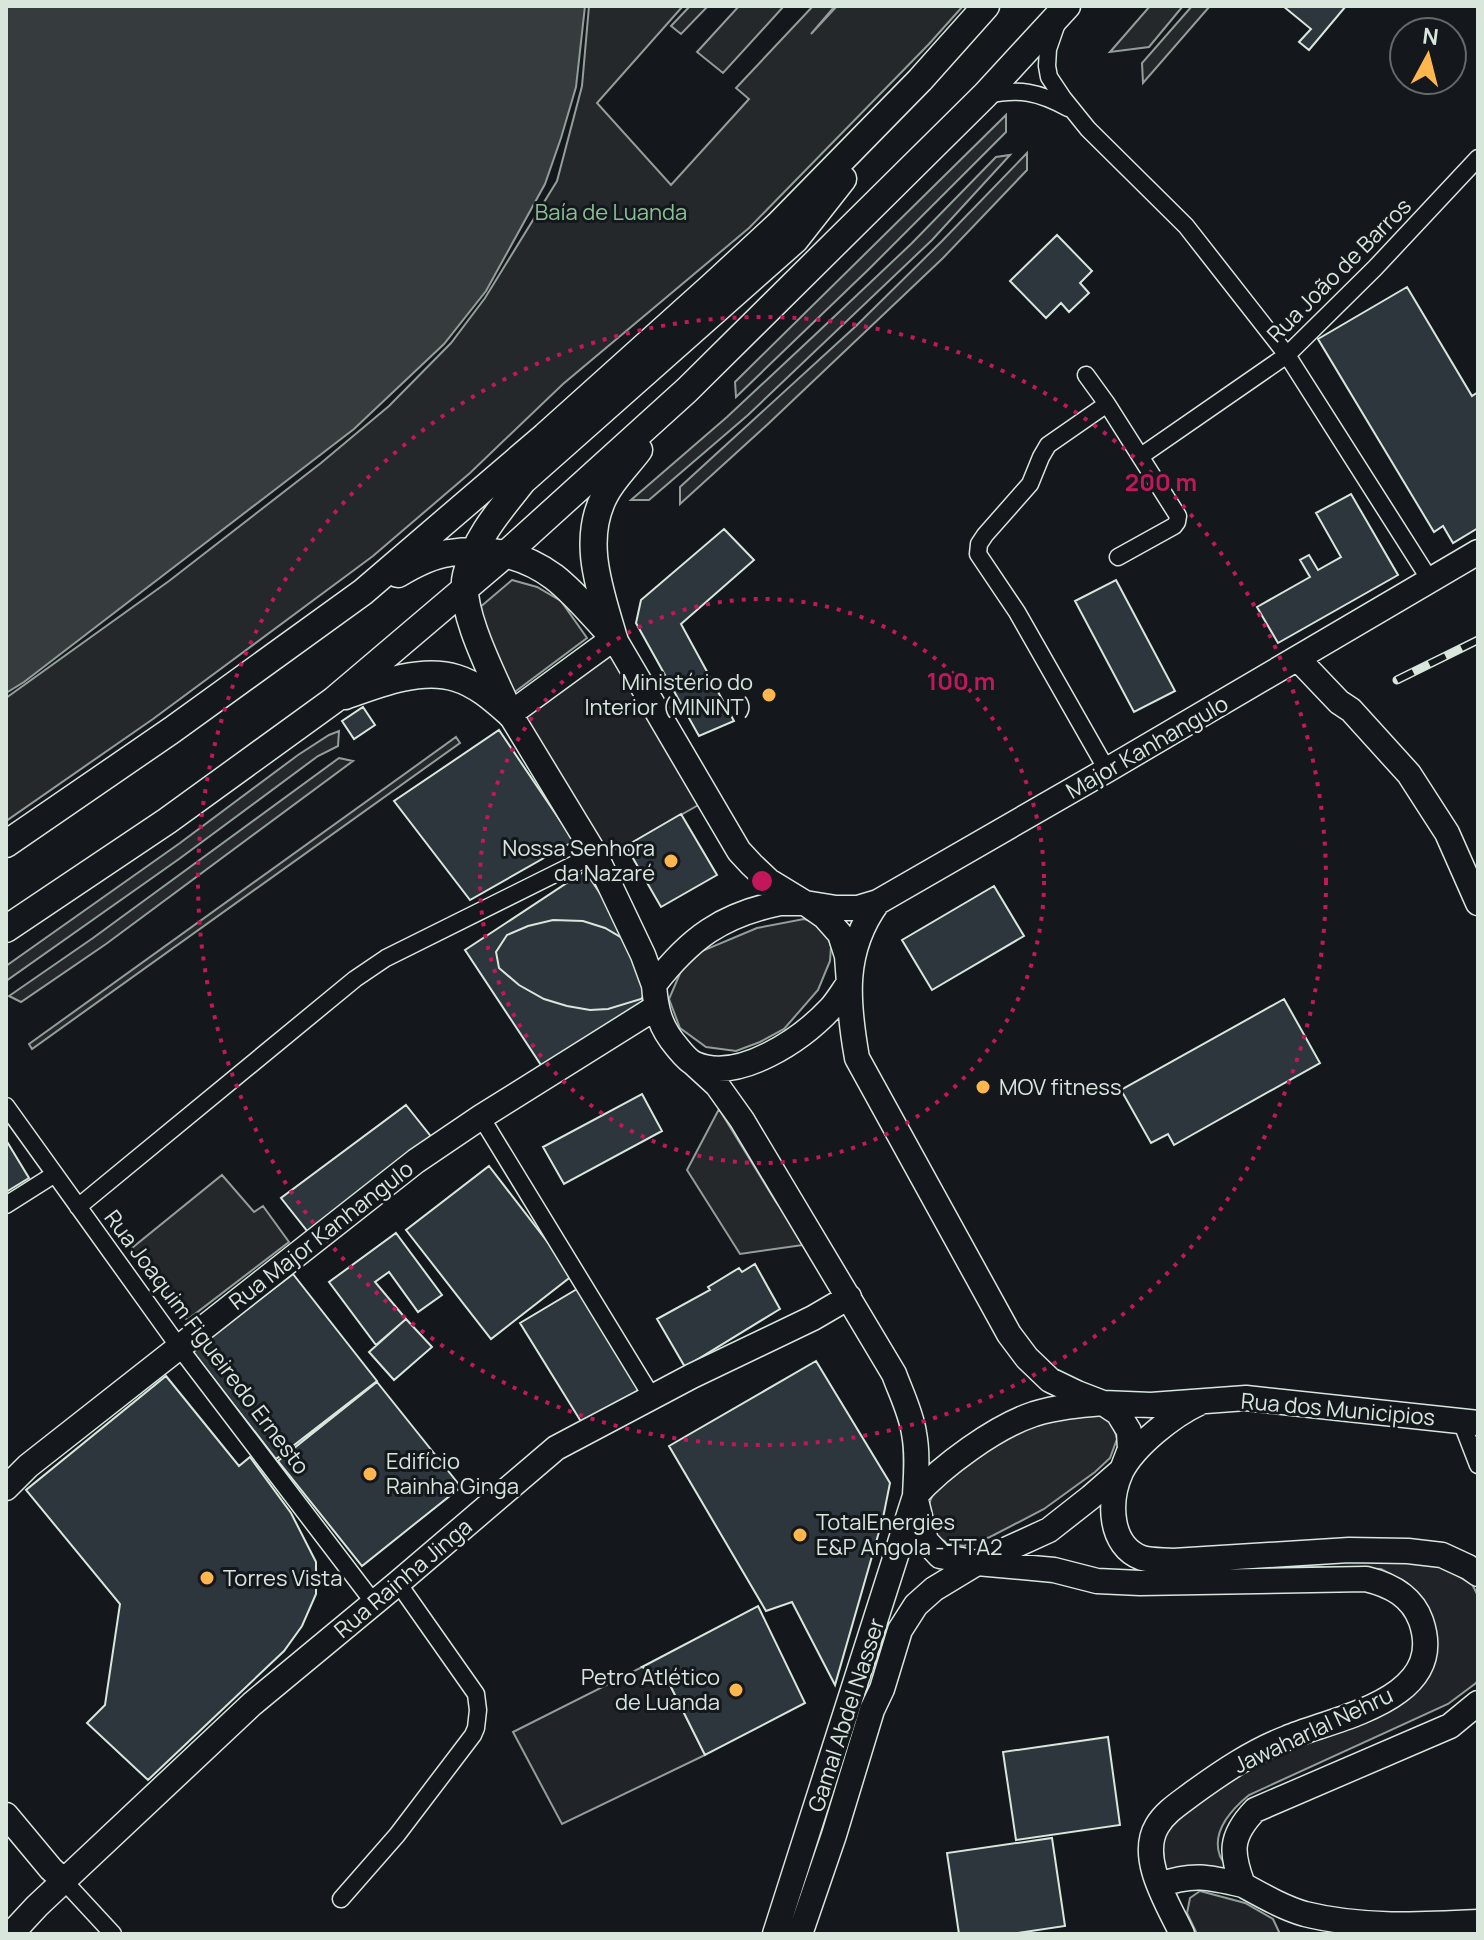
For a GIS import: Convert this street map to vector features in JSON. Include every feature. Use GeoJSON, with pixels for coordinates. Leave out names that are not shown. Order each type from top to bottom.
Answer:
{"type":"FeatureCollection","features":[{"type":"Feature","properties":{"kind":"main road"},"geometry":{"type":"LineString","coordinates":[[6,844],[172,730],[363,592],[545,436],[778,225],[920,80],[986,6]]}},
{"type":"Feature","properties":{"kind":"main road"},"geometry":{"type":"LineString","coordinates":[[6,929],[167,821],[334,700],[507,553],[687,390],[985,95],[1064,10]]}},
{"type":"Feature","properties":{"kind":"main road"},"geometry":{"type":"LineString","coordinates":[[915,1496],[917,1457],[914,1432],[894,1374],[742,1120],[717,1085],[671,1040],[643,955],[595,854],[510,714],[473,627],[466,607],[464,587],[475,551],[490,522],[523,481],[795,240],[920,80]]}},
{"type":"Feature","properties":{"kind":"main road"},"geometry":{"type":"LineString","coordinates":[[614,638],[593,551],[596,515],[606,492],[687,390]]}},
{"type":"Feature","properties":{"kind":"main road","name":"Major Kanhangulo"},"geometry":{"type":"LineString","coordinates":[[805,903],[858,908],[878,902],[1478,552]]}},
{"type":"Feature","properties":{"kind":"main road"},"geometry":{"type":"LineString","coordinates":[[363,592],[414,565],[447,553],[507,553],[534,564],[555,578],[614,638],[739,851],[769,881],[825,917],[840,934],[847,956],[857,1058],[1009,1334],[1027,1358],[1050,1380],[1103,1403],[1118,1413],[1129,1431],[1130,1449],[1117,1487],[1114,1525],[1120,1541],[1131,1552],[1142,1558],[1173,1561],[1349,1550],[1408,1551],[1442,1555],[1478,1574]]}},
{"type":"Feature","properties":{"kind":"main road"},"geometry":{"type":"LineString","coordinates":[[510,714],[614,638]]}},
{"type":"Feature","properties":{"kind":"main road"},"geometry":{"type":"LineString","coordinates":[[1298,659],[1360,719],[1409,774],[1447,833],[1478,903]]}},
{"type":"Feature","properties":{"kind":"main road"},"geometry":{"type":"LineString","coordinates":[[334,700],[416,675],[453,677],[489,695],[510,714]]}},
{"type":"Feature","properties":{"kind":"main road"},"geometry":{"type":"LineString","coordinates":[[693,1063],[728,1069],[745,1065],[804,1032],[831,1008],[849,983],[857,940],[865,920],[878,902]]}},
{"type":"Feature","properties":{"kind":"main road"},"geometry":{"type":"LineString","coordinates":[[655,996],[672,961],[696,938],[728,919],[757,908],[780,903],[805,903]]}},
{"type":"Feature","properties":{"kind":"main road","name":"Rua Major Kanhangulo"},"geometry":{"type":"LineString","coordinates":[[6,1488],[28,1466],[416,1161],[655,996]]}},
{"type":"Feature","properties":{"kind":"main road","name":"Rua Rainha Jinga"},"geometry":{"type":"LineString","coordinates":[[11,1934],[252,1704],[556,1448],[849,1297]]}},
{"type":"Feature","properties":{"kind":"main road"},"geometry":{"type":"LineString","coordinates":[[813,1318],[854,1329],[882,1379],[905,1442],[900,1497],[882,1558],[872,1634]]}},
{"type":"Feature","properties":{"kind":"main road","name":"Rua dos Municipios"},"geometry":{"type":"LineString","coordinates":[[1103,1403],[1151,1405],[1246,1398],[1469,1422]]}},
{"type":"Feature","properties":{"kind":"main road","name":"Gamal Abdel Nasser"},"geometry":{"type":"LineString","coordinates":[[800,1934],[900,1630],[916,1605],[934,1589],[977,1563],[1049,1530],[1122,1470],[1158,1429],[1184,1411],[1208,1400]]}},
{"type":"Feature","properties":{"kind":"main road"},"geometry":{"type":"LineString","coordinates":[[915,1496],[930,1479],[1000,1430],[1031,1415],[1066,1406],[1103,1403]]}},
{"type":"Feature","properties":{"kind":"main road","name":"Jawaharlal Nehru"},"geometry":{"type":"LineString","coordinates":[[915,1496],[926,1541],[940,1556],[977,1563],[1054,1570],[1097,1581],[1366,1579],[1395,1589],[1417,1611],[1425,1641],[1423,1656],[1407,1685],[1387,1700],[1252,1754],[1170,1811],[1157,1826],[1150,1848],[1152,1864],[1182,1934]]}},
{"type":"Feature","properties":{"kind":"main road","name":"Gamal Abdel Nasser"},"geometry":{"type":"LineString","coordinates":[[775,1934],[915,1496]]}},
{"type":"Feature","properties":{"kind":"main road"},"geometry":{"type":"LineString","coordinates":[[1243,1885],[1233,1851],[1235,1838],[1255,1810],[1450,1726],[1478,1703]]}},
{"type":"Feature","properties":{"kind":"main road"},"geometry":{"type":"LineString","coordinates":[[6,1815],[64,1881]]}},
{"type":"Feature","properties":{"kind":"main road"},"geometry":{"type":"LineString","coordinates":[[1159,1885],[1190,1877],[1210,1877],[1243,1885],[1291,1909],[1319,1917],[1406,1925],[1478,1922]]}},
{"type":"Feature","properties":{"kind":"main road"},"geometry":{"type":"LineString","coordinates":[[1291,1909],[1299,1934]]}},
{"type":"Feature","properties":{"kind":"street"},"geometry":{"type":"LineString","coordinates":[[1064,10],[1048,49],[1049,77],[1088,129],[1186,226],[1287,355],[1430,580]]}},
{"type":"Feature","properties":{"kind":"street"},"geometry":{"type":"LineString","coordinates":[[985,95],[1007,90],[1027,92],[1042,95],[1073,111]]}},
{"type":"Feature","properties":{"kind":"street","name":"Rua João de Barros"},"geometry":{"type":"LineString","coordinates":[[1141,456],[1287,355],[1375,268],[1478,158]]}},
{"type":"Feature","properties":{"kind":"street"},"geometry":{"type":"LineString","coordinates":[[1086,375],[1178,516],[1174,526],[1118,557]]}},
{"type":"Feature","properties":{"kind":"street"},"geometry":{"type":"LineString","coordinates":[[1107,404],[1048,445],[1030,484],[985,535],[978,549],[978,554],[1017,612],[1107,770]]}},
{"type":"Feature","properties":{"kind":"street"},"geometry":{"type":"LineString","coordinates":[[78,1207],[355,979],[386,958],[595,854]]}},
{"type":"Feature","properties":{"kind":"street","name":"Rua Joaquim Figueiredo Ernesto"},"geometry":{"type":"LineString","coordinates":[[6,1106],[179,1347],[374,1603]]}},
{"type":"Feature","properties":{"kind":"street"},"geometry":{"type":"LineString","coordinates":[[481,1117],[652,1397]]}},
{"type":"Feature","properties":{"kind":"street"},"geometry":{"type":"LineString","coordinates":[[6,1205],[55,1174]]}},
{"type":"Feature","properties":{"kind":"street"},"geometry":{"type":"LineString","coordinates":[[1469,1422],[1478,1465]]}},
{"type":"Feature","properties":{"kind":"street"},"geometry":{"type":"LineString","coordinates":[[341,1899],[397,1835],[465,1747],[476,1728],[476,1694],[398,1583]]}},
{"type":"Feature","properties":{"kind":"street"},"geometry":{"type":"LineString","coordinates":[[64,1881],[113,1934]]}},
{"type":"Feature","properties":{"kind":"shaded area"},"geometry":{"type":"Polygon","coordinates":[[[6,6],[585,6],[576,87],[545,184],[486,291],[444,344],[354,429],[6,693],[6,6]]]}},
{"type":"Feature","properties":{"kind":"shaded area","name":"Baía de Luanda"},"geometry":{"type":"Polygon","coordinates":[[[589,6],[683,6],[597,103],[671,185],[749,99],[736,88],[813,6],[835,6],[811,34],[837,6],[963,6],[749,228],[563,384],[470,473],[373,556],[153,719],[6,821],[6,698],[169,581],[321,463],[389,406],[451,343],[485,298],[557,181],[582,86],[589,6]]]}},
{"type":"Feature","properties":{"kind":"shaded area"},"geometry":{"type":"Polygon","coordinates":[[[690,6],[708,6],[681,34],[671,26],[690,6]]]}},
{"type":"Feature","properties":{"kind":"shaded area"},"geometry":{"type":"Polygon","coordinates":[[[739,6],[784,6],[723,73],[697,52],[739,6]]]}},
{"type":"Feature","properties":{"kind":"shaded area"},"geometry":{"type":"Polygon","coordinates":[[[1150,6],[1183,6],[1149,47],[1110,52],[1150,6]]]}},
{"type":"Feature","properties":{"kind":"shaded area"},"geometry":{"type":"Polygon","coordinates":[[[1192,6],[1210,6],[1143,83],[1142,63],[1192,6]]]}},
{"type":"Feature","properties":{"kind":"shaded area"},"geometry":{"type":"Polygon","coordinates":[[[1006,115],[1006,132],[736,397],[735,382],[1006,115]]]}},
{"type":"Feature","properties":{"kind":"shaded area"},"geometry":{"type":"Polygon","coordinates":[[[1027,153],[1027,170],[943,258],[680,504],[680,487],[856,326],[1027,153]]]}},
{"type":"Feature","properties":{"kind":"shaded area"},"geometry":{"type":"Polygon","coordinates":[[[1010,155],[932,240],[748,415],[649,500],[631,500],[727,417],[819,331],[911,244],[996,157],[1010,155]]]}},
{"type":"Feature","properties":{"kind":"shaded area"},"geometry":{"type":"Polygon","coordinates":[[[512,580],[537,587],[561,601],[587,638],[512,694],[472,614],[512,580]]]}},
{"type":"Feature","properties":{"kind":"shaded area"},"geometry":{"type":"Polygon","coordinates":[[[614,638],[709,799],[626,846],[595,854],[510,714],[614,638]]]}},
{"type":"Feature","properties":{"kind":"shaded area"},"geometry":{"type":"Polygon","coordinates":[[[339,731],[338,746],[318,756],[6,981],[6,966],[298,755],[339,731]]]}},
{"type":"Feature","properties":{"kind":"shaded area"},"geometry":{"type":"Polygon","coordinates":[[[456,737],[460,743],[32,1049],[29,1044],[456,737]]]}},
{"type":"Feature","properties":{"kind":"shaded area"},"geometry":{"type":"Polygon","coordinates":[[[339,758],[353,761],[106,944],[21,1002],[9,996],[93,938],[339,758]]]}},
{"type":"Feature","properties":{"kind":"shaded area"},"geometry":{"type":"Polygon","coordinates":[[[804,919],[817,923],[827,933],[831,947],[830,961],[818,990],[784,1029],[736,1051],[706,1047],[680,1028],[669,999],[681,971],[702,951],[757,928],[804,919]]]}},
{"type":"Feature","properties":{"kind":"shaded area"},"geometry":{"type":"Polygon","coordinates":[[[719,1109],[776,1202],[810,1244],[740,1254],[687,1170],[719,1109]]]}},
{"type":"Feature","properties":{"kind":"shaded area"},"geometry":{"type":"Polygon","coordinates":[[[222,1175],[254,1212],[263,1206],[289,1242],[187,1320],[132,1248],[222,1175]]]}},
{"type":"Feature","properties":{"kind":"shaded area"},"geometry":{"type":"Polygon","coordinates":[[[1080,1407],[1112,1420],[1117,1439],[1110,1458],[1095,1472],[1044,1509],[990,1537],[964,1546],[947,1543],[931,1532],[925,1514],[933,1494],[955,1474],[1002,1437],[1080,1407]]]}},
{"type":"Feature","properties":{"kind":"shaded area"},"geometry":{"type":"Polygon","coordinates":[[[1131,1560],[1385,1560],[1442,1567],[1472,1584],[1478,1596],[1478,1679],[1448,1704],[1249,1795],[1230,1814],[1218,1838],[1220,1856],[1230,1873],[1164,1873],[1158,1855],[1163,1835],[1195,1802],[1235,1771],[1403,1697],[1423,1602],[1407,1583],[1381,1569],[1131,1560]]]}},
{"type":"Feature","properties":{"kind":"shaded area"},"geometry":{"type":"Polygon","coordinates":[[[642,1667],[666,1677],[705,1755],[562,1824],[513,1732],[642,1667]]]}},
{"type":"Feature","properties":{"kind":"shaded area"},"geometry":{"type":"Polygon","coordinates":[[[1200,1891],[1245,1903],[1273,1919],[1280,1934],[1197,1934],[1187,1913],[1190,1898],[1200,1891]]]}},
{"type":"Feature","properties":{"kind":"building"},"geometry":{"type":"Polygon","coordinates":[[[1283,6],[1346,6],[1309,50],[1299,42],[1311,29],[1283,6]]]}},
{"type":"Feature","properties":{"kind":"building"},"geometry":{"type":"Polygon","coordinates":[[[1057,235],[1092,271],[1080,283],[1089,293],[1069,312],[1061,303],[1046,318],[1010,281],[1057,235]]]}},
{"type":"Feature","properties":{"kind":"building"},"geometry":{"type":"Polygon","coordinates":[[[1407,287],[1472,396],[1478,392],[1478,528],[1453,543],[1443,526],[1434,532],[1318,339],[1407,287]]]}},
{"type":"Feature","properties":{"kind":"building"},"geometry":{"type":"Polygon","coordinates":[[[1351,494],[1398,575],[1278,643],[1257,607],[1310,577],[1300,560],[1309,555],[1318,570],[1341,557],[1316,513],[1351,494]]]}},
{"type":"Feature","properties":{"kind":"building"},"geometry":{"type":"Polygon","coordinates":[[[724,529],[754,560],[681,624],[734,721],[699,736],[636,623],[641,600],[724,529]]]}},
{"type":"Feature","properties":{"kind":"building"},"geometry":{"type":"Polygon","coordinates":[[[1116,580],[1175,691],[1134,712],[1075,601],[1116,580]]]}},
{"type":"Feature","properties":{"kind":"building"},"geometry":{"type":"Polygon","coordinates":[[[363,707],[375,725],[354,739],[342,721],[363,707]]]}},
{"type":"Feature","properties":{"kind":"building"},"geometry":{"type":"Polygon","coordinates":[[[499,730],[574,841],[470,900],[394,801],[499,730]]]}},
{"type":"Feature","properties":{"kind":"building","name":"Nossa Senhora da Nazaré"},"geometry":{"type":"Polygon","coordinates":[[[681,814],[717,875],[661,907],[626,846],[681,814]]]}},
{"type":"Feature","properties":{"kind":"building"},"geometry":{"type":"Polygon","coordinates":[[[585,871],[614,914],[651,992],[639,1005],[543,1068],[465,950],[585,871]]]}},
{"type":"Feature","properties":{"kind":"building"},"geometry":{"type":"Polygon","coordinates":[[[994,886],[1024,936],[932,990],[902,940],[994,886]]]}},
{"type":"Feature","properties":{"kind":"building"},"geometry":{"type":"Polygon","coordinates":[[[553,920],[583,921],[605,928],[627,941],[648,990],[641,999],[608,1009],[567,1006],[544,999],[519,985],[499,968],[496,952],[507,935],[553,920]]]}},
{"type":"Feature","properties":{"kind":"building"},"geometry":{"type":"Polygon","coordinates":[[[1284,999],[1320,1063],[1174,1145],[1168,1134],[1151,1143],[1121,1090],[1284,999]]]}},
{"type":"Feature","properties":{"kind":"building"},"geometry":{"type":"Polygon","coordinates":[[[642,1094],[662,1131],[564,1184],[543,1147],[642,1094]]]}},
{"type":"Feature","properties":{"kind":"building"},"geometry":{"type":"Polygon","coordinates":[[[406,1105],[433,1139],[308,1232],[281,1198],[406,1105]]]}},
{"type":"Feature","properties":{"kind":"building"},"geometry":{"type":"Polygon","coordinates":[[[6,1140],[29,1178],[6,1192],[6,1140]]]}},
{"type":"Feature","properties":{"kind":"building"},"geometry":{"type":"Polygon","coordinates":[[[489,1166],[573,1275],[491,1339],[406,1230],[489,1166]]]}},
{"type":"Feature","properties":{"kind":"building"},"geometry":{"type":"Polygon","coordinates":[[[396,1233],[442,1295],[418,1312],[389,1272],[375,1282],[406,1319],[376,1345],[329,1282],[396,1233]]]}},
{"type":"Feature","properties":{"kind":"building"},"geometry":{"type":"Polygon","coordinates":[[[755,1264],[780,1309],[685,1367],[657,1319],[710,1290],[708,1287],[739,1268],[742,1272],[755,1264]]]}},
{"type":"Feature","properties":{"kind":"building"},"geometry":{"type":"Polygon","coordinates":[[[293,1274],[377,1381],[276,1459],[192,1351],[293,1274]]]}},
{"type":"Feature","properties":{"kind":"building"},"geometry":{"type":"Polygon","coordinates":[[[582,1286],[646,1392],[585,1428],[520,1323],[582,1286]]]}},
{"type":"Feature","properties":{"kind":"building"},"geometry":{"type":"Polygon","coordinates":[[[406,1319],[432,1347],[394,1380],[369,1352],[406,1319]]]}},
{"type":"Feature","properties":{"kind":"building","name":"TotalEnergies E&P Angola - TTA2"},"geometry":{"type":"Polygon","coordinates":[[[816,1361],[890,1483],[883,1518],[835,1685],[792,1602],[766,1611],[669,1446],[816,1361]]]}},
{"type":"Feature","properties":{"kind":"building","name":"Torres Vista"},"geometry":{"type":"Polygon","coordinates":[[[166,1376],[239,1466],[250,1457],[291,1513],[316,1562],[316,1594],[302,1626],[284,1651],[148,1780],[87,1723],[105,1705],[120,1604],[26,1490],[166,1376]]]}},
{"type":"Feature","properties":{"kind":"building","name":"Edifício Rainha Ginga"},"geometry":{"type":"Polygon","coordinates":[[[377,1382],[461,1487],[362,1566],[278,1461],[377,1382]]]}},
{"type":"Feature","properties":{"kind":"building","name":"Petro Atlético de Luanda"},"geometry":{"type":"Polygon","coordinates":[[[758,1606],[805,1703],[705,1755],[666,1677],[642,1667],[758,1606]]]}},
{"type":"Feature","properties":{"kind":"building"},"geometry":{"type":"Polygon","coordinates":[[[1108,1737],[1120,1825],[1016,1840],[1003,1752],[1108,1737]]]}},
{"type":"Feature","properties":{"kind":"building"},"geometry":{"type":"Polygon","coordinates":[[[1052,1838],[1065,1926],[1011,1934],[959,1934],[947,1853],[1052,1838]]]}},
{"type":"Feature","properties":{"kind":"railway"},"geometry":{"type":"LineString","coordinates":[[1397,680],[1478,640]]}},
{"type":"Feature","properties":{"kind":"place","name":"Ministério do Interior (MININT)"},"geometry":{"type":"Point","coordinates":[769,695]}},
{"type":"Feature","properties":{"kind":"place","name":"Nossa Senhora da Nazaré"},"geometry":{"type":"Point","coordinates":[671,861]}},
{"type":"Feature","properties":{"kind":"place","name":"MOV fitness"},"geometry":{"type":"Point","coordinates":[983,1087]}},
{"type":"Feature","properties":{"kind":"place","name":"Edifício Rainha Ginga"},"geometry":{"type":"Point","coordinates":[370,1474]}},
{"type":"Feature","properties":{"kind":"place","name":"TotalEnergies E&P Angola - TTA2"},"geometry":{"type":"Point","coordinates":[800,1535]}},
{"type":"Feature","properties":{"kind":"place","name":"Torres Vista"},"geometry":{"type":"Point","coordinates":[207,1578]}},
{"type":"Feature","properties":{"kind":"place","name":"Petro Atlético de Luanda"},"geometry":{"type":"Point","coordinates":[736,1690]}}]}
